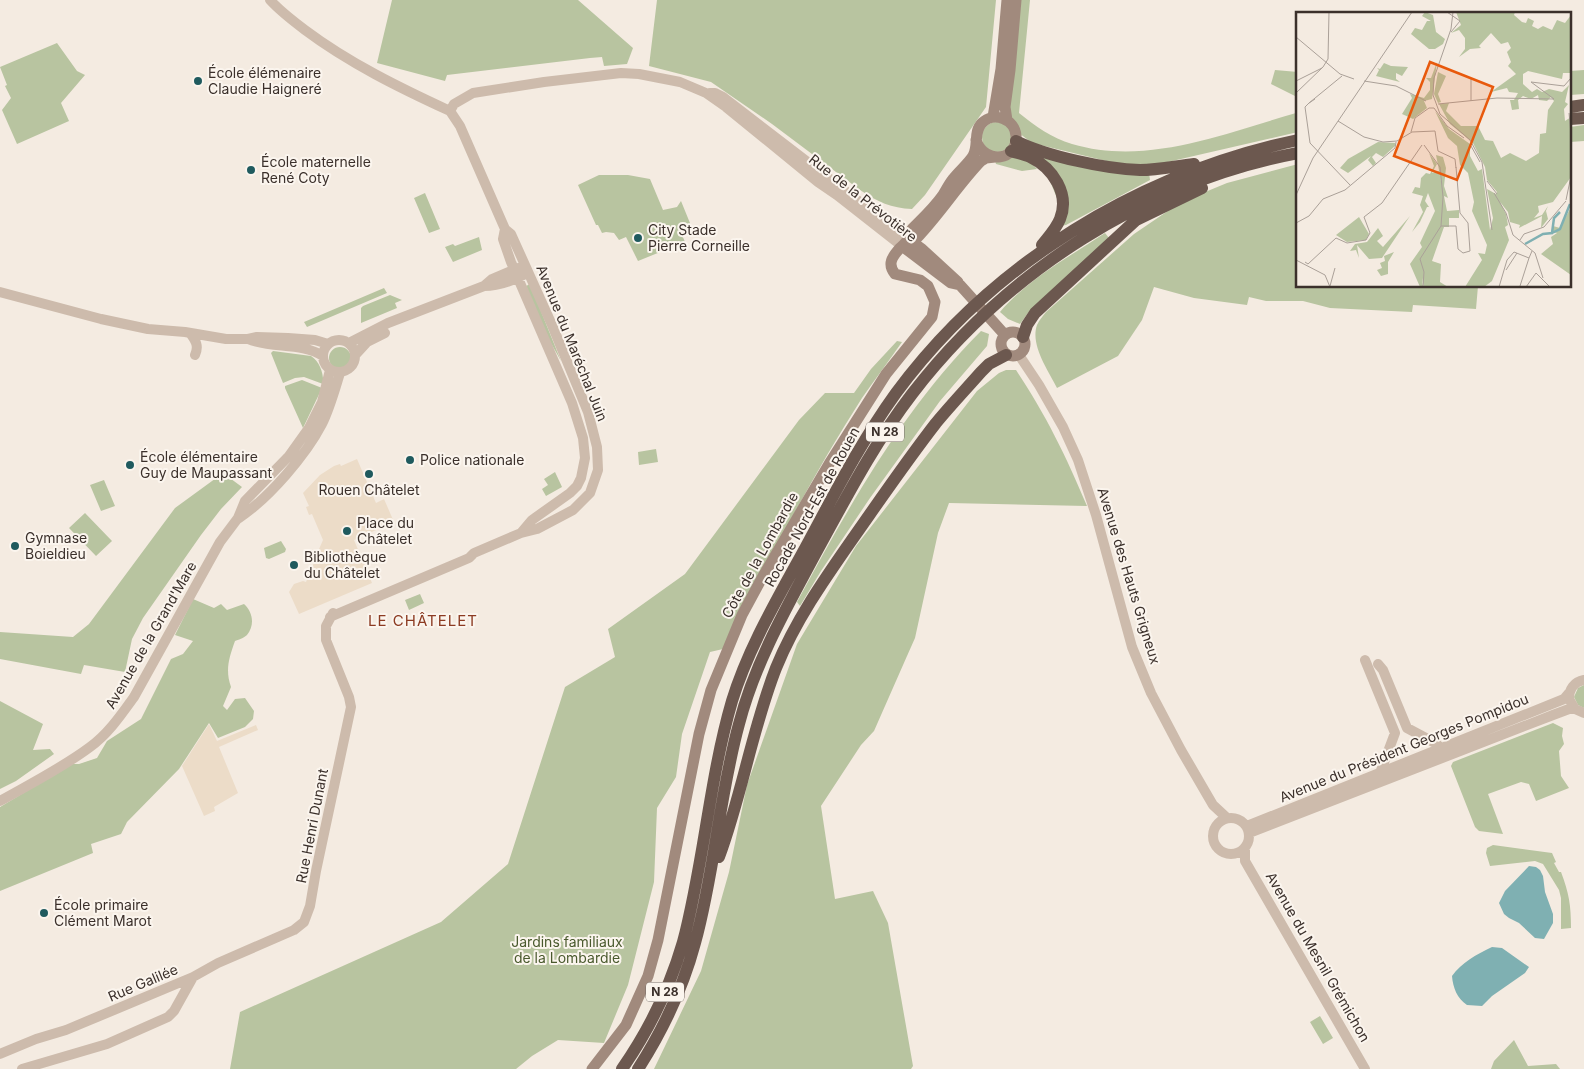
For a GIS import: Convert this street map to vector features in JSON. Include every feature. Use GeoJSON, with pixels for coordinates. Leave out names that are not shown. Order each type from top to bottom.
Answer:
{"type":"FeatureCollection","features":[{"type":"Feature","properties":{"kind":"highway","name":"Rocade Nord-Est de Rouen"},"geometry":{"type":"LineString","coordinates":[[622,1069],[654,1016],[666,990],[682,944],[691,907],[723,735],[743,670],[764,624],[846,472],[897,393],[932,349],[988,293],[1028,260],[1077,227],[1157,185],[1216,162],[1296,141]]}},
{"type":"Feature","properties":{"kind":"highway"},"geometry":{"type":"LineString","coordinates":[[1014,146],[1029,147],[1084,162],[1122,168],[1166,169],[1216,162]]}},
{"type":"Feature","properties":{"kind":"highway"},"geometry":{"type":"LineString","coordinates":[[1014,146],[1044,166],[1057,182],[1062,197],[1061,217],[1056,227],[1028,260]]}},
{"type":"Feature","properties":{"kind":"highway","name":"Rocade Nord-Est de Rouen"},"geometry":{"type":"LineString","coordinates":[[638,1069],[663,1026],[680,990],[695,944],[738,726],[756,671],[784,614],[859,475],[878,443],[911,395],[951,348],[990,309],[1020,282],[1076,243],[1140,206],[1190,184],[1234,169],[1296,153]]}},
{"type":"Feature","properties":{"kind":"highway"},"geometry":{"type":"LineString","coordinates":[[1023,337],[1026,325],[1035,313],[1136,220],[1196,191],[1277,157]]}},
{"type":"Feature","properties":{"kind":"highway"},"geometry":{"type":"LineString","coordinates":[[708,885],[727,835],[762,705],[777,666],[798,622],[822,582],[936,423],[989,364],[1013,355]]}},
{"type":"Feature","properties":{"kind":"main road"},"geometry":{"type":"LineString","coordinates":[[993,117],[1001,69],[1007,0]]}},
{"type":"Feature","properties":{"kind":"main road"},"geometry":{"type":"LineString","coordinates":[[905,243],[916,239],[929,226],[949,201],[958,186],[981,160],[1001,157],[1014,146],[1015,129],[1007,120],[1005,107],[1016,0]]}},
{"type":"Feature","properties":{"kind":"main road"},"geometry":{"type":"LineString","coordinates":[[905,243],[910,230],[925,217],[943,195],[952,180],[973,157],[979,128],[987,119],[993,117],[1007,120]]}},
{"type":"Feature","properties":{"kind":"main road"},"geometry":{"type":"LineString","coordinates":[[976,140],[983,152],[988,156],[995,157]]}},
{"type":"Feature","properties":{"kind":"main road"},"geometry":{"type":"LineString","coordinates":[[905,243],[922,249],[957,279],[960,286],[1002,331],[1012,332],[1023,337],[1024,349],[1013,355],[1001,345],[1002,331]]}},
{"type":"Feature","properties":{"kind":"main road","name":"Côte de la Lombardie"},"geometry":{"type":"LineString","coordinates":[[592,1069],[626,1024],[648,976],[658,940],[700,734],[711,690],[742,615],[825,472],[886,374],[932,317],[935,310],[935,302],[928,286],[920,280],[896,274],[891,268],[892,258],[905,243]]}},
{"type":"Feature","properties":{"kind":"street","name":"Avenue du Maréchal Juin"},"geometry":{"type":"LineString","coordinates":[[270,0],[298,25],[346,58],[450,112],[465,135],[505,229],[511,234],[588,412],[598,455],[596,477],[590,493],[580,504],[558,519],[537,529],[520,532]]}},
{"type":"Feature","properties":{"kind":"street","name":"Rue de la Prévotière"},"geometry":{"type":"LineString","coordinates":[[450,112],[454,104],[459,100],[481,91],[621,73],[665,79],[694,87],[706,93],[715,93],[723,97],[905,243]]}},
{"type":"Feature","properties":{"kind":"street","name":"Avenue du Maréchal Juin"},"geometry":{"type":"LineString","coordinates":[[505,229],[503,238],[516,274],[572,402],[583,438],[585,458],[584,468],[577,486],[532,520],[520,532]]}},
{"type":"Feature","properties":{"kind":"street"},"geometry":{"type":"LineString","coordinates":[[350,343],[388,323],[484,286],[492,279],[516,274],[526,269]]}},
{"type":"Feature","properties":{"kind":"street"},"geometry":{"type":"LineString","coordinates":[[0,292],[109,321],[148,329],[226,339],[248,339],[257,336],[315,340],[328,344],[340,340],[350,343],[356,354]]}},
{"type":"Feature","properties":{"kind":"street"},"geometry":{"type":"LineString","coordinates":[[328,344],[323,356],[325,365],[335,371],[351,368],[356,354],[367,342],[442,308],[445,302]]}},
{"type":"Feature","properties":{"kind":"street"},"geometry":{"type":"LineString","coordinates":[[190,333],[198,347],[195,355]]}},
{"type":"Feature","properties":{"kind":"street"},"geometry":{"type":"LineString","coordinates":[[248,339],[258,343],[307,349],[323,356]]}},
{"type":"Feature","properties":{"kind":"street","name":"Avenue des Hauts Grigneux"},"geometry":{"type":"LineString","coordinates":[[1013,355],[1039,385],[1063,427],[1078,460],[1090,495],[1130,638],[1151,693],[1213,805],[1227,818]]}},
{"type":"Feature","properties":{"kind":"street","name":"Avenue de la Grand'Mare"},"geometry":{"type":"LineString","coordinates":[[0,801],[91,747],[119,719],[134,698],[220,542],[238,518],[246,501],[289,456],[308,428],[322,402],[335,371]]}},
{"type":"Feature","properties":{"kind":"street","name":"Rue Henri Dunant"},"geometry":{"type":"LineString","coordinates":[[193,978],[218,964],[294,930],[304,922],[308,914],[351,707],[349,697],[326,640],[325,628],[335,610],[466,552],[474,552],[520,532]]}},
{"type":"Feature","properties":{"kind":"street"},"geometry":{"type":"LineString","coordinates":[[1365,660],[1395,733],[1382,777]]}},
{"type":"Feature","properties":{"kind":"street"},"geometry":{"type":"LineString","coordinates":[[1378,664],[1383,670],[1407,728],[1438,744],[1441,753]]}},
{"type":"Feature","properties":{"kind":"street","name":"Avenue du Président Georges Pompidou"},"geometry":{"type":"LineString","coordinates":[[1248,830],[1441,753],[1564,699],[1575,684],[1584,680]]}},
{"type":"Feature","properties":{"kind":"street"},"geometry":{"type":"LineString","coordinates":[[1569,693],[1569,699],[1580,711]]}},
{"type":"Feature","properties":{"kind":"street","name":"Avenue du Président Georges Pompidou"},"geometry":{"type":"LineString","coordinates":[[1441,753],[1568,709],[1580,711]]}},
{"type":"Feature","properties":{"kind":"street","name":"Avenue des Hauts Grigneux"},"geometry":{"type":"LineString","coordinates":[[1213,805],[1215,828]]}},
{"type":"Feature","properties":{"kind":"street"},"geometry":{"type":"LineString","coordinates":[[1227,818],[1234,818],[1242,822],[1248,830],[1248,843],[1234,854],[1228,854],[1218,849],[1213,838],[1215,828],[1219,822],[1227,818]]}},
{"type":"Feature","properties":{"kind":"street","name":"Avenue du Mesnil Grémichon"},"geometry":{"type":"LineString","coordinates":[[1244,848],[1245,861],[1365,1069]]}},
{"type":"Feature","properties":{"kind":"street","name":"Avenue du Mesnil Grémichon"},"geometry":{"type":"LineString","coordinates":[[1234,854],[1245,861]]}},
{"type":"Feature","properties":{"kind":"street","name":"Rue Galilée"},"geometry":{"type":"LineString","coordinates":[[0,1054],[36,1039],[74,1027],[193,978]]}},
{"type":"Feature","properties":{"kind":"street","name":"Rue Galilée"},"geometry":{"type":"LineString","coordinates":[[22,1069],[108,1044],[168,1017],[174,1011],[193,978]]}},
{"type":"Feature","properties":{"kind":"green space"},"geometry":{"type":"Polygon","coordinates":[[[392,0],[578,0],[633,48],[627,64],[604,66],[602,57],[590,58],[447,75],[445,81],[377,63],[392,0]]]}},
{"type":"Feature","properties":{"kind":"green space"},"geometry":{"type":"Polygon","coordinates":[[[657,0],[996,0],[986,107],[925,195],[912,209],[891,206],[860,190],[772,124],[711,82],[649,66],[657,0]]]}},
{"type":"Feature","properties":{"kind":"green space"},"geometry":{"type":"Polygon","coordinates":[[[1021,0],[1030,0],[1019,113],[1051,135],[1072,144],[1100,150],[1156,149],[1185,145],[1213,138],[1296,113],[1296,132],[1159,164],[1123,165],[1032,143],[1019,133],[1009,113],[1021,0]]]}},
{"type":"Feature","properties":{"kind":"green space"},"geometry":{"type":"Polygon","coordinates":[[[57,43],[77,71],[85,75],[61,103],[69,121],[17,144],[2,110],[11,98],[5,86],[7,85],[0,67],[57,43]]]}},
{"type":"Feature","properties":{"kind":"green space"},"geometry":{"type":"Polygon","coordinates":[[[1275,70],[1296,72],[1296,96],[1271,84],[1275,70]]]}},
{"type":"Feature","properties":{"kind":"green space"},"geometry":{"type":"Polygon","coordinates":[[[1584,70],[1584,94],[1572,95],[1572,71],[1584,70]]]}},
{"type":"Feature","properties":{"kind":"green space"},"geometry":{"type":"Polygon","coordinates":[[[997,122],[1003,123],[1011,131],[1011,143],[1003,151],[997,152],[991,151],[983,143],[982,137],[983,131],[991,123],[997,122]]]}},
{"type":"Feature","properties":{"kind":"green space"},"geometry":{"type":"Polygon","coordinates":[[[1584,125],[1584,141],[1572,142],[1572,127],[1584,125]]]}},
{"type":"Feature","properties":{"kind":"green space"},"geometry":{"type":"Polygon","coordinates":[[[1039,154],[1149,173],[1150,180],[1066,225],[1060,226],[1063,213],[1039,154]]]}},
{"type":"Feature","properties":{"kind":"green space"},"geometry":{"type":"Polygon","coordinates":[[[1013,155],[1026,157],[1037,169],[1022,171],[996,164],[995,161],[1013,155]]]}},
{"type":"Feature","properties":{"kind":"green space"},"geometry":{"type":"Polygon","coordinates":[[[1296,165],[1296,288],[1478,288],[1476,309],[1413,305],[1412,312],[1330,308],[1303,301],[1266,301],[1249,297],[1247,305],[1194,298],[1154,287],[1142,320],[1118,356],[1057,388],[1041,357],[1036,341],[1037,325],[1046,312],[1134,234],[1181,202],[1227,183],[1296,165]]]}},
{"type":"Feature","properties":{"kind":"green space"},"geometry":{"type":"Polygon","coordinates":[[[599,175],[628,175],[650,179],[663,210],[677,207],[681,201],[692,228],[682,235],[685,242],[638,261],[626,237],[619,240],[614,233],[602,233],[598,225],[596,225],[578,185],[599,175]]]}},
{"type":"Feature","properties":{"kind":"green space"},"geometry":{"type":"Polygon","coordinates":[[[425,193],[440,229],[429,233],[414,198],[425,193]]]}},
{"type":"Feature","properties":{"kind":"green space"},"geometry":{"type":"Polygon","coordinates":[[[1105,233],[1109,238],[1028,313],[1020,324],[1008,319],[1000,312],[1036,279],[1105,233]]]}},
{"type":"Feature","properties":{"kind":"green space"},"geometry":{"type":"Polygon","coordinates":[[[479,237],[482,250],[453,262],[445,247],[453,244],[455,246],[479,237]]]}},
{"type":"Feature","properties":{"kind":"green space"},"geometry":{"type":"Polygon","coordinates":[[[530,284],[561,361],[548,338],[526,286],[530,284]]]}},
{"type":"Feature","properties":{"kind":"green space"},"geometry":{"type":"Polygon","coordinates":[[[384,288],[387,293],[307,327],[304,322],[384,288]]]}},
{"type":"Feature","properties":{"kind":"green space"},"geometry":{"type":"Polygon","coordinates":[[[390,295],[402,300],[395,303],[397,308],[361,323],[361,308],[363,306],[390,295]]]}},
{"type":"Feature","properties":{"kind":"green space"},"geometry":{"type":"Polygon","coordinates":[[[981,331],[989,334],[987,346],[940,401],[870,498],[800,606],[797,602],[879,460],[927,393],[981,331]]]}},
{"type":"Feature","properties":{"kind":"green space","name":"Jardins familiaux de la Lombardie"},"geometry":{"type":"Polygon","coordinates":[[[897,341],[902,342],[862,398],[825,459],[789,522],[723,649],[710,652],[682,734],[676,777],[657,808],[654,882],[628,985],[604,1043],[558,1040],[532,1056],[516,1069],[230,1069],[240,1012],[441,922],[508,864],[565,687],[615,657],[608,629],[685,574],[799,420],[825,393],[854,393],[871,369],[897,341]]]}},
{"type":"Feature","properties":{"kind":"green space"},"geometry":{"type":"Polygon","coordinates":[[[340,347],[348,350],[351,358],[348,366],[340,369],[332,366],[329,358],[332,350],[340,347]]]}},
{"type":"Feature","properties":{"kind":"green space"},"geometry":{"type":"Polygon","coordinates":[[[273,351],[311,356],[321,368],[323,384],[304,377],[295,378],[283,383],[271,353],[273,351]]]}},
{"type":"Feature","properties":{"kind":"green space"},"geometry":{"type":"Polygon","coordinates":[[[1006,370],[1016,370],[1037,403],[1063,453],[1087,506],[949,503],[938,533],[915,638],[874,731],[861,745],[821,806],[835,899],[873,891],[888,923],[913,1066],[911,1069],[654,1069],[701,971],[729,872],[747,785],[797,644],[856,546],[977,391],[999,373],[1006,370]]]}},
{"type":"Feature","properties":{"kind":"green space"},"geometry":{"type":"Polygon","coordinates":[[[302,380],[322,388],[303,428],[285,388],[285,386],[302,380]]]}},
{"type":"Feature","properties":{"kind":"green space"},"geometry":{"type":"Polygon","coordinates":[[[656,449],[658,462],[639,465],[638,452],[656,449]]]}},
{"type":"Feature","properties":{"kind":"green space"},"geometry":{"type":"Polygon","coordinates":[[[555,472],[562,487],[546,496],[542,489],[548,485],[544,479],[555,472]]]}},
{"type":"Feature","properties":{"kind":"green space"},"geometry":{"type":"Polygon","coordinates":[[[223,473],[242,487],[221,509],[201,535],[143,618],[132,639],[125,672],[84,665],[81,674],[0,659],[0,632],[73,637],[89,624],[175,508],[223,473]]]}},
{"type":"Feature","properties":{"kind":"green space"},"geometry":{"type":"Polygon","coordinates":[[[104,480],[115,506],[101,511],[90,485],[104,480]]]}},
{"type":"Feature","properties":{"kind":"green space"},"geometry":{"type":"Polygon","coordinates":[[[85,513],[112,541],[96,556],[69,528],[85,513]]]}},
{"type":"Feature","properties":{"kind":"green space"},"geometry":{"type":"Polygon","coordinates":[[[281,541],[286,549],[285,552],[269,559],[266,558],[264,548],[281,541]]]}},
{"type":"Feature","properties":{"kind":"green space"},"geometry":{"type":"Polygon","coordinates":[[[420,594],[424,603],[409,610],[405,600],[420,594]]]}},
{"type":"Feature","properties":{"kind":"green space"},"geometry":{"type":"Polygon","coordinates":[[[193,599],[214,608],[221,604],[227,610],[244,604],[251,615],[250,631],[246,636],[235,641],[231,653],[228,669],[231,687],[223,706],[227,710],[235,699],[245,698],[254,711],[253,719],[245,727],[218,738],[209,723],[179,769],[127,822],[121,834],[91,844],[93,853],[0,891],[0,807],[72,764],[79,764],[97,758],[107,741],[141,719],[171,659],[183,654],[193,641],[175,635],[193,599]]]}},
{"type":"Feature","properties":{"kind":"green space"},"geometry":{"type":"Polygon","coordinates":[[[1584,685],[1584,708],[1578,705],[1574,697],[1578,688],[1584,685]]]}},
{"type":"Feature","properties":{"kind":"green space"},"geometry":{"type":"Polygon","coordinates":[[[0,701],[43,724],[33,750],[50,749],[54,754],[16,781],[0,789],[0,701]]]}},
{"type":"Feature","properties":{"kind":"green space"},"geometry":{"type":"Polygon","coordinates":[[[1553,723],[1563,728],[1564,744],[1559,751],[1561,776],[1569,788],[1536,801],[1529,784],[1521,782],[1488,794],[1503,834],[1479,831],[1475,827],[1451,766],[1453,762],[1553,723]]]}},
{"type":"Feature","properties":{"kind":"green space"},"geometry":{"type":"Polygon","coordinates":[[[1493,845],[1552,853],[1556,862],[1554,863],[1559,872],[1561,872],[1568,893],[1571,928],[1561,929],[1561,898],[1559,890],[1543,864],[1535,861],[1490,866],[1486,853],[1487,848],[1493,845]]]}},
{"type":"Feature","properties":{"kind":"green space"},"geometry":{"type":"Polygon","coordinates":[[[1320,1016],[1333,1038],[1323,1044],[1310,1022],[1320,1016]]]}},
{"type":"Feature","properties":{"kind":"green space"},"geometry":{"type":"Polygon","coordinates":[[[1514,1040],[1528,1066],[1556,1064],[1560,1069],[1491,1069],[1494,1061],[1514,1040]]]}},
{"type":"Feature","properties":{"kind":"shaded area","name":"Place du Châtelet"},"geometry":{"type":"Polygon","coordinates":[[[357,459],[376,503],[384,499],[394,522],[354,540],[372,583],[299,614],[289,592],[294,584],[306,582],[308,577],[314,573],[313,562],[317,558],[316,556],[323,540],[312,514],[309,515],[306,507],[309,506],[303,493],[320,475],[334,466],[340,464],[341,466],[357,459]]]}},
{"type":"Feature","properties":{"kind":"shaded area"},"geometry":{"type":"Polygon","coordinates":[[[209,724],[217,741],[256,725],[258,730],[219,747],[238,793],[214,807],[215,811],[204,816],[182,766],[209,724]]]}},
{"type":"Feature","properties":{"kind":"water"},"geometry":{"type":"Polygon","coordinates":[[[1529,866],[1536,867],[1543,876],[1545,892],[1553,914],[1553,923],[1544,939],[1535,938],[1519,923],[1504,914],[1499,903],[1505,891],[1529,866]]]}},
{"type":"Feature","properties":{"kind":"water"},"geometry":{"type":"Polygon","coordinates":[[[1492,947],[1502,948],[1529,967],[1525,973],[1492,996],[1482,1006],[1467,1005],[1456,992],[1452,976],[1470,959],[1492,947]]]}},
{"type":"Feature","properties":{"kind":"place","name":"École élémenaire Claudie Haigneré"},"geometry":{"type":"Point","coordinates":[198,81]}},
{"type":"Feature","properties":{"kind":"place","name":"École maternelle René Coty"},"geometry":{"type":"Point","coordinates":[251,170]}},
{"type":"Feature","properties":{"kind":"place","name":"City Stade Pierre Corneille"},"geometry":{"type":"Point","coordinates":[638,238]}},
{"type":"Feature","properties":{"kind":"place","name":"Police nationale"},"geometry":{"type":"Point","coordinates":[410,460]}},
{"type":"Feature","properties":{"kind":"place","name":"École élémentaire Guy de Maupassant"},"geometry":{"type":"Point","coordinates":[130,465]}},
{"type":"Feature","properties":{"kind":"place","name":"Rouen Châtelet"},"geometry":{"type":"Point","coordinates":[369,474]}},
{"type":"Feature","properties":{"kind":"place","name":"Place du Châtelet"},"geometry":{"type":"Point","coordinates":[347,531]}},
{"type":"Feature","properties":{"kind":"place","name":"Gymnase Boieldieu"},"geometry":{"type":"Point","coordinates":[15,546]}},
{"type":"Feature","properties":{"kind":"place","name":"Bibliothèque du Châtelet"},"geometry":{"type":"Point","coordinates":[294,565]}},
{"type":"Feature","properties":{"kind":"place","name":"École primaire Clément Marot"},"geometry":{"type":"Point","coordinates":[44,913]}},
{"type":"Feature","properties":{"kind":"district","name":"LE CHÂTELET"},"geometry":{"type":"Point","coordinates":[423,621]}}]}
